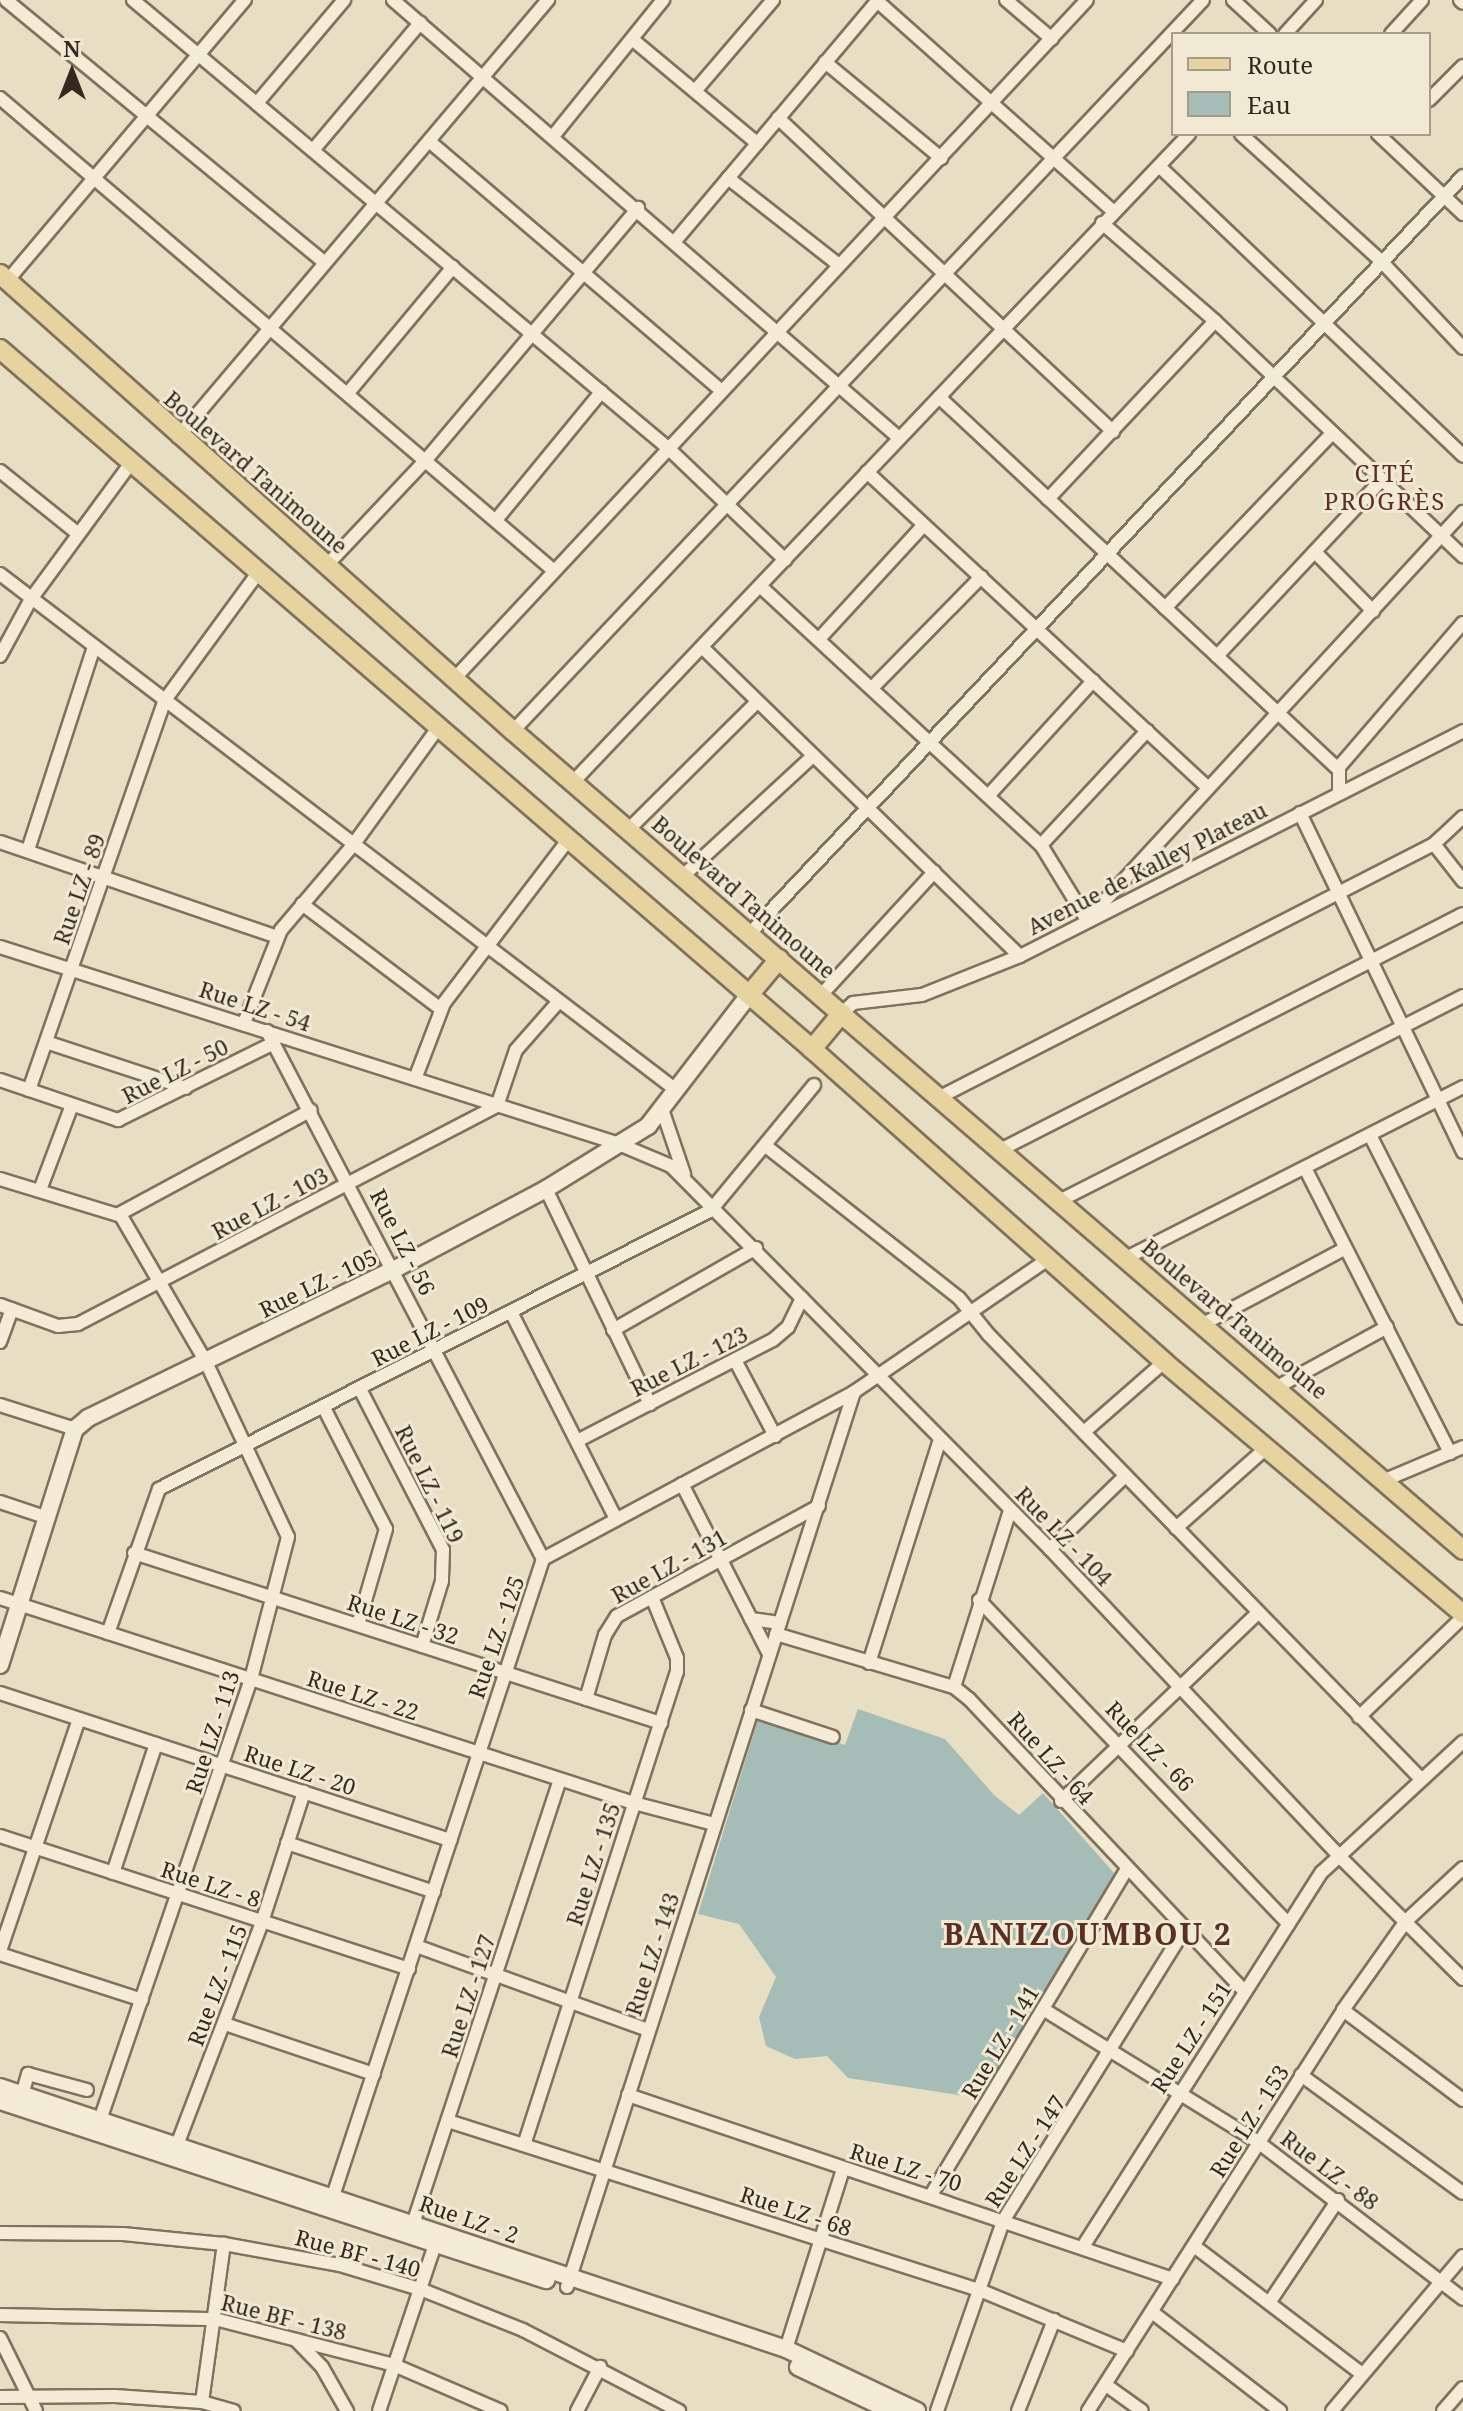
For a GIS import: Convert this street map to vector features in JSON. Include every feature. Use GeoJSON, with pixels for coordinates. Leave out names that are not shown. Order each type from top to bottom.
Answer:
{"type":"FeatureCollection","features":[{"type":"Feature","properties":{"kind":"main road","name":"Boulevard Tanimoune"},"geometry":{"type":"LineString","coordinates":[[4,277],[178,437],[513,731],[1385,1480],[1459,1540]]}},
{"type":"Feature","properties":{"kind":"main road"},"geometry":{"type":"LineString","coordinates":[[1,353],[812,1049],[1164,1362],[1463,1616]]}},
{"type":"Feature","properties":{"kind":"main road"},"geometry":{"type":"LineString","coordinates":[[749,995],[779,959]]}},
{"type":"Feature","properties":{"kind":"main road","name":"Rue LZ - 105"},"geometry":{"type":"LineString","coordinates":[[75,1429],[395,1269],[546,1189],[648,1126],[749,995]]}},
{"type":"Feature","properties":{"kind":"main road"},"geometry":{"type":"LineString","coordinates":[[812,1049],[842,1013]]}},
{"type":"Feature","properties":{"kind":"main road"},"geometry":{"type":"LineString","coordinates":[[0,1665],[75,1429]]}},
{"type":"Feature","properties":{"kind":"main road","name":"Rue LZ - 2"},"geometry":{"type":"LineString","coordinates":[[0,2087],[413,2224],[781,2359],[891,2411]]}},
{"type":"Feature","properties":{"kind":"main road","name":"Rue LZ - 2"},"geometry":{"type":"LineString","coordinates":[[0,2101],[438,2234]]}},
{"type":"Feature","properties":{"kind":"main road","name":"Rue LZ - 2"},"geometry":{"type":"LineString","coordinates":[[568,2282],[786,2349],[913,2410]]}},
{"type":"Feature","properties":{"kind":"street"},"geometry":{"type":"LineString","coordinates":[[6,0],[325,263]]}},
{"type":"Feature","properties":{"kind":"street"},"geometry":{"type":"LineString","coordinates":[[4,277],[94,178],[245,0]]}},
{"type":"Feature","properties":{"kind":"street"},"geometry":{"type":"LineString","coordinates":[[257,103],[344,0]]}},
{"type":"Feature","properties":{"kind":"street"},"geometry":{"type":"LineString","coordinates":[[393,0],[676,240],[843,385],[899,438]]}},
{"type":"Feature","properties":{"kind":"street"},"geometry":{"type":"LineString","coordinates":[[178,437],[544,5],[528,0]]}},
{"type":"Feature","properties":{"kind":"street"},"geometry":{"type":"LineString","coordinates":[[554,135],[663,0]]}},
{"type":"Feature","properties":{"kind":"street"},"geometry":{"type":"LineString","coordinates":[[695,91],[773,0]]}},
{"type":"Feature","properties":{"kind":"street"},"geometry":{"type":"LineString","coordinates":[[676,240],[876,0],[1056,156],[1113,211]]}},
{"type":"Feature","properties":{"kind":"street"},"geometry":{"type":"LineString","coordinates":[[1006,0],[1052,39]]}},
{"type":"Feature","properties":{"kind":"street"},"geometry":{"type":"LineString","coordinates":[[454,679],[1087,0]]}},
{"type":"Feature","properties":{"kind":"street"},"geometry":{"type":"LineString","coordinates":[[1173,32],[1203,0]]}},
{"type":"Feature","properties":{"kind":"street"},"geometry":{"type":"LineString","coordinates":[[1233,0],[1268,32]]}},
{"type":"Feature","properties":{"kind":"street"},"geometry":{"type":"LineString","coordinates":[[1287,32],[1316,0]]}},
{"type":"Feature","properties":{"kind":"street"},"geometry":{"type":"LineString","coordinates":[[1393,32],[1422,0]]}},
{"type":"Feature","properties":{"kind":"street"},"geometry":{"type":"LineString","coordinates":[[141,2],[668,448],[728,502],[785,560]]}},
{"type":"Feature","properties":{"kind":"street"},"geometry":{"type":"LineString","coordinates":[[314,149],[420,23]]}},
{"type":"Feature","properties":{"kind":"street"},"geometry":{"type":"LineString","coordinates":[[513,731],[728,502],[843,385],[1171,34]]}},
{"type":"Feature","properties":{"kind":"street"},"geometry":{"type":"LineString","coordinates":[[632,39],[757,143]]}},
{"type":"Feature","properties":{"kind":"street"},"geometry":{"type":"LineString","coordinates":[[825,62],[941,158]]}},
{"type":"Feature","properties":{"kind":"street"},"geometry":{"type":"LineString","coordinates":[[1431,98],[1463,66]]}},
{"type":"Feature","properties":{"kind":"street"},"geometry":{"type":"LineString","coordinates":[[0,98],[553,570]]}},
{"type":"Feature","properties":{"kind":"street"},"geometry":{"type":"LineString","coordinates":[[778,118],[1113,432]]}},
{"type":"Feature","properties":{"kind":"street"},"geometry":{"type":"LineString","coordinates":[[574,781],[1187,136]]}},
{"type":"Feature","properties":{"kind":"street"},"geometry":{"type":"LineString","coordinates":[[1243,136],[1382,262],[1463,348]]}},
{"type":"Feature","properties":{"kind":"street"},"geometry":{"type":"LineString","coordinates":[[1387,137],[1463,214]]}},
{"type":"Feature","properties":{"kind":"street"},"geometry":{"type":"LineString","coordinates":[[429,141],[722,391]]}},
{"type":"Feature","properties":{"kind":"street"},"geometry":{"type":"LineString","coordinates":[[1159,166],[1326,321],[1463,456]]}},
{"type":"Feature","properties":{"kind":"street"},"geometry":{"type":"LineString","coordinates":[[750,933],[1105,552],[1463,176]]}},
{"type":"Feature","properties":{"kind":"street"},"geometry":{"type":"LineString","coordinates":[[728,178],[839,265]]}},
{"type":"Feature","properties":{"kind":"street"},"geometry":{"type":"LineString","coordinates":[[327,565],[425,461],[638,208]]}},
{"type":"Feature","properties":{"kind":"street"},"geometry":{"type":"LineString","coordinates":[[1102,223],[1215,321],[1380,482],[1463,556]]}},
{"type":"Feature","properties":{"kind":"street"},"geometry":{"type":"LineString","coordinates":[[348,393],[453,267]]}},
{"type":"Feature","properties":{"kind":"street"},"geometry":{"type":"LineString","coordinates":[[1048,499],[1215,321]]}},
{"type":"Feature","properties":{"kind":"street"},"geometry":{"type":"LineString","coordinates":[[496,520],[601,392]]}},
{"type":"Feature","properties":{"kind":"street"},"geometry":{"type":"LineString","coordinates":[[939,397],[1338,769]]}},
{"type":"Feature","properties":{"kind":"street"},"geometry":{"type":"LineString","coordinates":[[1165,608],[1332,433]]}},
{"type":"Feature","properties":{"kind":"street"},"geometry":{"type":"LineString","coordinates":[[0,654],[31,599],[76,532],[131,463]]}},
{"type":"Feature","properties":{"kind":"street"},"geometry":{"type":"LineString","coordinates":[[0,471],[76,532]]}},
{"type":"Feature","properties":{"kind":"street"},"geometry":{"type":"LineString","coordinates":[[867,472],[1206,786]]}},
{"type":"Feature","properties":{"kind":"street"},"geometry":{"type":"LineString","coordinates":[[1217,656],[1380,482]]}},
{"type":"Feature","properties":{"kind":"street"},"geometry":{"type":"LineString","coordinates":[[760,586],[1041,845],[1087,920],[1206,786],[1463,512]]}},
{"type":"Feature","properties":{"kind":"street"},"geometry":{"type":"LineString","coordinates":[[819,639],[924,525]]}},
{"type":"Feature","properties":{"kind":"street"},"geometry":{"type":"LineString","coordinates":[[1315,552],[1373,611]]}},
{"type":"Feature","properties":{"kind":"street","name":"Rue LZ - 89"},"geometry":{"type":"LineString","coordinates":[[29,1090],[165,700],[258,573]]}},
{"type":"Feature","properties":{"kind":"street"},"geometry":{"type":"LineString","coordinates":[[0,574],[676,1090]]}},
{"type":"Feature","properties":{"kind":"street"},"geometry":{"type":"LineString","coordinates":[[872,688],[981,577]]}},
{"type":"Feature","properties":{"kind":"street"},"geometry":{"type":"LineString","coordinates":[[1339,793],[1338,769],[1463,623]]}},
{"type":"Feature","properties":{"kind":"street"},"geometry":{"type":"LineString","coordinates":[[28,850],[94,647]]}},
{"type":"Feature","properties":{"kind":"street"},"geometry":{"type":"LineString","coordinates":[[703,648],[1020,956]]}},
{"type":"Feature","properties":{"kind":"street"},"geometry":{"type":"LineString","coordinates":[[988,796],[1093,681]]}},
{"type":"Feature","properties":{"kind":"street"},"geometry":{"type":"LineString","coordinates":[[629,829],[757,702]]}},
{"type":"Feature","properties":{"kind":"street"},"geometry":{"type":"LineString","coordinates":[[244,1023],[277,937],[353,845],[438,728]]}},
{"type":"Feature","properties":{"kind":"street"},"geometry":{"type":"LineString","coordinates":[[1041,845],[1147,731]]}},
{"type":"Feature","properties":{"kind":"street","name":"Avenue de Kalley Plateau"},"geometry":{"type":"LineString","coordinates":[[842,1013],[853,1003],[922,995],[1020,956],[1463,731]]}},
{"type":"Feature","properties":{"kind":"street"},"geometry":{"type":"LineString","coordinates":[[684,875],[813,756]]}},
{"type":"Feature","properties":{"kind":"street"},"geometry":{"type":"LineString","coordinates":[[1300,813],[1463,1152]]}},
{"type":"Feature","properties":{"kind":"street"},"geometry":{"type":"LineString","coordinates":[[940,1097],[1434,844],[1463,817]]}},
{"type":"Feature","properties":{"kind":"street"},"geometry":{"type":"LineString","coordinates":[[415,1079],[441,1009],[568,840]]}},
{"type":"Feature","properties":{"kind":"street"},"geometry":{"type":"LineString","coordinates":[[0,842],[28,850],[103,881],[277,937]]}},
{"type":"Feature","properties":{"kind":"street"},"geometry":{"type":"LineString","coordinates":[[1434,844],[1463,881]]}},
{"type":"Feature","properties":{"kind":"street"},"geometry":{"type":"LineString","coordinates":[[822,994],[934,872]]}},
{"type":"Feature","properties":{"kind":"street"},"geometry":{"type":"LineString","coordinates":[[302,904],[441,1009]]}},
{"type":"Feature","properties":{"kind":"street"},"geometry":{"type":"LineString","coordinates":[[1002,1149],[1463,914]]}},
{"type":"Feature","properties":{"kind":"street","name":"Rue LZ - 54"},"geometry":{"type":"LineString","coordinates":[[0,947],[619,1144]]}},
{"type":"Feature","properties":{"kind":"street"},"geometry":{"type":"LineString","coordinates":[[1059,1201],[1463,996]]}},
{"type":"Feature","properties":{"kind":"street"},"geometry":{"type":"LineString","coordinates":[[497,1106],[516,1050],[559,1001]]}},
{"type":"Feature","properties":{"kind":"street","name":"Rue LZ - 56"},"geometry":{"type":"LineString","coordinates":[[267,1031],[351,1183],[543,1559]]}},
{"type":"Feature","properties":{"kind":"street"},"geometry":{"type":"LineString","coordinates":[[46,1042],[186,1088]]}},
{"type":"Feature","properties":{"kind":"street","name":"Rue LZ - 50"},"geometry":{"type":"LineString","coordinates":[[0,1080],[72,1105],[127,1119],[274,1043]]}},
{"type":"Feature","properties":{"kind":"street","name":"Rue LZ - 109"},"geometry":{"type":"LineString","coordinates":[[108,1633],[154,1492],[715,1206],[767,1147],[814,1085]]}},
{"type":"Feature","properties":{"kind":"street"},"geometry":{"type":"LineString","coordinates":[[1126,1258],[1463,1087]]}},
{"type":"Feature","properties":{"kind":"street"},"geometry":{"type":"LineString","coordinates":[[40,1190],[72,1105]]}},
{"type":"Feature","properties":{"kind":"street","name":"Rue LZ - 103"},"geometry":{"type":"LineString","coordinates":[[6,1307],[58,1326],[78,1324],[164,1282],[497,1106]]}},
{"type":"Feature","properties":{"kind":"street"},"geometry":{"type":"LineString","coordinates":[[662,1109],[686,1180]]}},
{"type":"Feature","properties":{"kind":"street"},"geometry":{"type":"LineString","coordinates":[[0,1196],[3,1180],[119,1214],[311,1110]]}},
{"type":"Feature","properties":{"kind":"street"},"geometry":{"type":"LineString","coordinates":[[1370,1135],[1463,1318]]}},
{"type":"Feature","properties":{"kind":"street","name":"Rue LZ - 104"},"geometry":{"type":"LineString","coordinates":[[619,1144],[659,1158],[715,1206],[1050,1549],[1338,1855],[1463,1979]]}},
{"type":"Feature","properties":{"kind":"street"},"geometry":{"type":"LineString","coordinates":[[767,1147],[971,1311],[1125,1476],[1421,1779]]}},
{"type":"Feature","properties":{"kind":"street"},"geometry":{"type":"LineString","coordinates":[[1305,1168],[1344,1249],[1457,1450],[1385,1480]]}},
{"type":"Feature","properties":{"kind":"street"},"geometry":{"type":"LineString","coordinates":[[546,1189],[584,1275],[650,1404]]}},
{"type":"Feature","properties":{"kind":"street","name":"Rue LZ - 113"},"geometry":{"type":"LineString","coordinates":[[100,2120],[223,1766],[276,1598],[288,1537],[206,1362],[164,1282],[119,1214]]}},
{"type":"Feature","properties":{"kind":"street"},"geometry":{"type":"LineString","coordinates":[[613,1330],[756,1248]]}},
{"type":"Feature","properties":{"kind":"street"},"geometry":{"type":"LineString","coordinates":[[1205,1323],[1344,1249]]}},
{"type":"Feature","properties":{"kind":"street","name":"Rue LZ - 125"},"geometry":{"type":"LineString","coordinates":[[333,2196],[543,1559],[615,1517],[854,1392],[1047,1260]]}},
{"type":"Feature","properties":{"kind":"street","name":"Rue LZ - 123"},"geometry":{"type":"LineString","coordinates":[[577,1441],[782,1334],[802,1298]]}},
{"type":"Feature","properties":{"kind":"street"},"geometry":{"type":"LineString","coordinates":[[0,1342],[6,1307]]}},
{"type":"Feature","properties":{"kind":"street"},"geometry":{"type":"LineString","coordinates":[[511,1312],[615,1517]]}},
{"type":"Feature","properties":{"kind":"street"},"geometry":{"type":"LineString","coordinates":[[1279,1386],[1387,1327]]}},
{"type":"Feature","properties":{"kind":"street"},"geometry":{"type":"LineString","coordinates":[[735,1360],[775,1436]]}},
{"type":"Feature","properties":{"kind":"street"},"geometry":{"type":"LineString","coordinates":[[1084,1432],[1164,1362]]}},
{"type":"Feature","properties":{"kind":"street","name":"Rue LZ - 119"},"geometry":{"type":"LineString","coordinates":[[360,1389],[443,1550],[442,1581],[422,1646]]}},
{"type":"Feature","properties":{"kind":"street"},"geometry":{"type":"LineString","coordinates":[[778,1629],[854,1392]]}},
{"type":"Feature","properties":{"kind":"street"},"geometry":{"type":"LineString","coordinates":[[0,1405],[75,1429]]}},
{"type":"Feature","properties":{"kind":"street"},"geometry":{"type":"LineString","coordinates":[[323,1406],[386,1529],[358,1625]]}},
{"type":"Feature","properties":{"kind":"street"},"geometry":{"type":"LineString","coordinates":[[869,1663],[940,1439]]}},
{"type":"Feature","properties":{"kind":"street"},"geometry":{"type":"LineString","coordinates":[[1176,1528],[1265,1449]]}},
{"type":"Feature","properties":{"kind":"street"},"geometry":{"type":"LineString","coordinates":[[1050,1549],[1125,1476]]}},
{"type":"Feature","properties":{"kind":"street"},"geometry":{"type":"LineString","coordinates":[[682,1484],[769,1654]]}},
{"type":"Feature","properties":{"kind":"street"},"geometry":{"type":"LineString","coordinates":[[0,1502],[45,1517]]}},
{"type":"Feature","properties":{"kind":"street","name":"Rue LZ - 131"},"geometry":{"type":"LineString","coordinates":[[586,1699],[609,1624],[652,1597],[819,1506]]}},
{"type":"Feature","properties":{"kind":"street"},"geometry":{"type":"LineString","coordinates":[[751,1619],[869,1663],[954,1687],[979,1600],[1010,1510]]}},
{"type":"Feature","properties":{"kind":"street","name":"Rue LZ - 32"},"geometry":{"type":"LineString","coordinates":[[134,1553],[661,1723]]}},
{"type":"Feature","properties":{"kind":"street","name":"Rue LZ - 135"},"geometry":{"type":"LineString","coordinates":[[524,2145],[661,1723],[677,1658],[652,1597]]}},
{"type":"Feature","properties":{"kind":"street","name":"Rue LZ - 22"},"geometry":{"type":"LineString","coordinates":[[0,1598],[560,1780],[714,1824]]}},
{"type":"Feature","properties":{"kind":"street","name":"Rue LZ - 66"},"geometry":{"type":"LineString","coordinates":[[979,1600],[1289,1924]]}},
{"type":"Feature","properties":{"kind":"street"},"geometry":{"type":"LineString","coordinates":[[1061,1801],[1258,1613]]}},
{"type":"Feature","properties":{"kind":"street"},"geometry":{"type":"LineString","coordinates":[[1359,1717],[1463,1616]]}},
{"type":"Feature","properties":{"kind":"street","name":"Rue LZ - 143"},"geometry":{"type":"LineString","coordinates":[[568,2282],[778,1629]]}},
{"type":"Feature","properties":{"kind":"street","name":"Rue LZ - 64"},"geometry":{"type":"LineString","coordinates":[[954,1687],[1244,1991]]}},
{"type":"Feature","properties":{"kind":"street","name":"Rue LZ - 20"},"geometry":{"type":"LineString","coordinates":[[0,1693],[451,1840]]}},
{"type":"Feature","properties":{"kind":"street"},"geometry":{"type":"LineString","coordinates":[[751,1710],[833,1737]]}},
{"type":"Feature","properties":{"kind":"street"},"geometry":{"type":"LineString","coordinates":[[79,1719],[0,1952],[142,2000]]}},
{"type":"Feature","properties":{"kind":"street","name":"Rue LZ - 151"},"geometry":{"type":"LineString","coordinates":[[1084,2245],[1244,1991],[1338,1855],[1463,1742]]}},
{"type":"Feature","properties":{"kind":"street"},"geometry":{"type":"LineString","coordinates":[[113,1873],[156,1744]]}},
{"type":"Feature","properties":{"kind":"street","name":"Rue LZ - 127"},"geometry":{"type":"LineString","coordinates":[[413,2224],[560,1780]]}},
{"type":"Feature","properties":{"kind":"street","name":"Rue LZ - 115"},"geometry":{"type":"LineString","coordinates":[[177,2145],[262,1922],[304,1792]]}},
{"type":"Feature","properties":{"kind":"street","name":"Rue LZ - 8"},"geometry":{"type":"LineString","coordinates":[[0,1836],[409,1969]]}},
{"type":"Feature","properties":{"kind":"street"},"geometry":{"type":"LineString","coordinates":[[287,1843],[434,1892]]}},
{"type":"Feature","properties":{"kind":"street","name":"Rue LZ - 153"},"geometry":{"type":"LineString","coordinates":[[1088,2411],[1343,2010],[1406,1921],[1463,1868]]}},
{"type":"Feature","properties":{"kind":"street","name":"Rue LZ - 141"},"geometry":{"type":"LineString","coordinates":[[931,2195],[1127,1869]]}},
{"type":"Feature","properties":{"kind":"street","name":"Rue LZ - 147"},"geometry":{"type":"LineString","coordinates":[[937,2411],[982,2291],[1003,2221],[1185,1929]]}},
{"type":"Feature","properties":{"kind":"street"},"geometry":{"type":"LineString","coordinates":[[416,1946],[648,2030]]}},
{"type":"Feature","properties":{"kind":"street","name":"Rue LZ - 88"},"geometry":{"type":"LineString","coordinates":[[1043,2009],[1181,2090],[1258,2142],[1338,2200],[1463,2299]]}},
{"type":"Feature","properties":{"kind":"street"},"geometry":{"type":"LineString","coordinates":[[1343,2010],[1463,2100]]}},
{"type":"Feature","properties":{"kind":"street"},"geometry":{"type":"LineString","coordinates":[[225,2024],[374,2074]]}},
{"type":"Feature","properties":{"kind":"street"},"geometry":{"type":"LineString","coordinates":[[22,2095],[28,2074],[87,2090]]}},
{"type":"Feature","properties":{"kind":"street"},"geometry":{"type":"LineString","coordinates":[[1301,2075],[1463,2193]]}},
{"type":"Feature","properties":{"kind":"street","name":"Rue LZ - 70"},"geometry":{"type":"LineString","coordinates":[[628,2095],[843,2169],[1084,2245],[1173,2279]]}},
{"type":"Feature","properties":{"kind":"street","name":"Rue LZ - 68"},"geometry":{"type":"LineString","coordinates":[[448,2121],[982,2291],[1127,2351]]}},
{"type":"Feature","properties":{"kind":"street"},"geometry":{"type":"LineString","coordinates":[[786,2349],[823,2241],[843,2169]]}},
{"type":"Feature","properties":{"kind":"street"},"geometry":{"type":"LineString","coordinates":[[1269,2303],[1338,2200]]}},
{"type":"Feature","properties":{"kind":"street","name":"Rue BF - 140"},"geometry":{"type":"LineString","coordinates":[[0,2233],[123,2234],[224,2244],[340,2265],[420,2289],[600,2367],[679,2411]]}},
{"type":"Feature","properties":{"kind":"street"},"geometry":{"type":"LineString","coordinates":[[379,2411],[438,2234]]}},
{"type":"Feature","properties":{"kind":"street"},"geometry":{"type":"LineString","coordinates":[[202,2402],[224,2244]]}},
{"type":"Feature","properties":{"kind":"street"},"geometry":{"type":"LineString","coordinates":[[1194,2246],[1362,2374]]}},
{"type":"Feature","properties":{"kind":"street"},"geometry":{"type":"LineString","coordinates":[[1332,2411],[1463,2256]]}},
{"type":"Feature","properties":{"kind":"street"},"geometry":{"type":"LineString","coordinates":[[1152,2312],[1280,2411]]}},
{"type":"Feature","properties":{"kind":"street","name":"Rue BF - 138"},"geometry":{"type":"LineString","coordinates":[[0,2315],[215,2319],[394,2365],[501,2411]]}},
{"type":"Feature","properties":{"kind":"street"},"geometry":{"type":"LineString","coordinates":[[1018,2411],[1054,2320]]}},
{"type":"Feature","properties":{"kind":"street"},"geometry":{"type":"LineString","coordinates":[[0,2338],[36,2411]]}},
{"type":"Feature","properties":{"kind":"street"},"geometry":{"type":"LineString","coordinates":[[295,2339],[322,2367],[347,2411]]}},
{"type":"Feature","properties":{"kind":"street"},"geometry":{"type":"LineString","coordinates":[[577,2411],[600,2367]]}},
{"type":"Feature","properties":{"kind":"street"},"geometry":{"type":"LineString","coordinates":[[1106,2385],[1142,2411]]}},
{"type":"Feature","properties":{"kind":"street"},"geometry":{"type":"LineString","coordinates":[[1452,2408],[1463,2388]]}},
{"type":"Feature","properties":{"kind":"street"},"geometry":{"type":"LineString","coordinates":[[0,2397],[29,2395],[202,2402],[234,2411]]}},
{"type":"Feature","properties":{"kind":"water"},"geometry":{"type":"Polygon","coordinates":[[[858,1709],[945,1739],[994,1795],[1019,1815],[1043,1793],[1115,1874],[1084,1933],[978,2098],[848,2078],[827,2056],[795,2059],[766,2046],[759,2017],[776,1977],[739,1924],[698,1914],[759,1716],[845,1745],[858,1709]]]}},
{"type":"Feature","properties":{"kind":"district","name":"CITÉ PROGRÈS"},"geometry":{"type":"Point","coordinates":[1385,487]}},
{"type":"Feature","properties":{"kind":"district","name":"BANIZOUMBOU 2"},"geometry":{"type":"Point","coordinates":[1088,1934]}}]}
